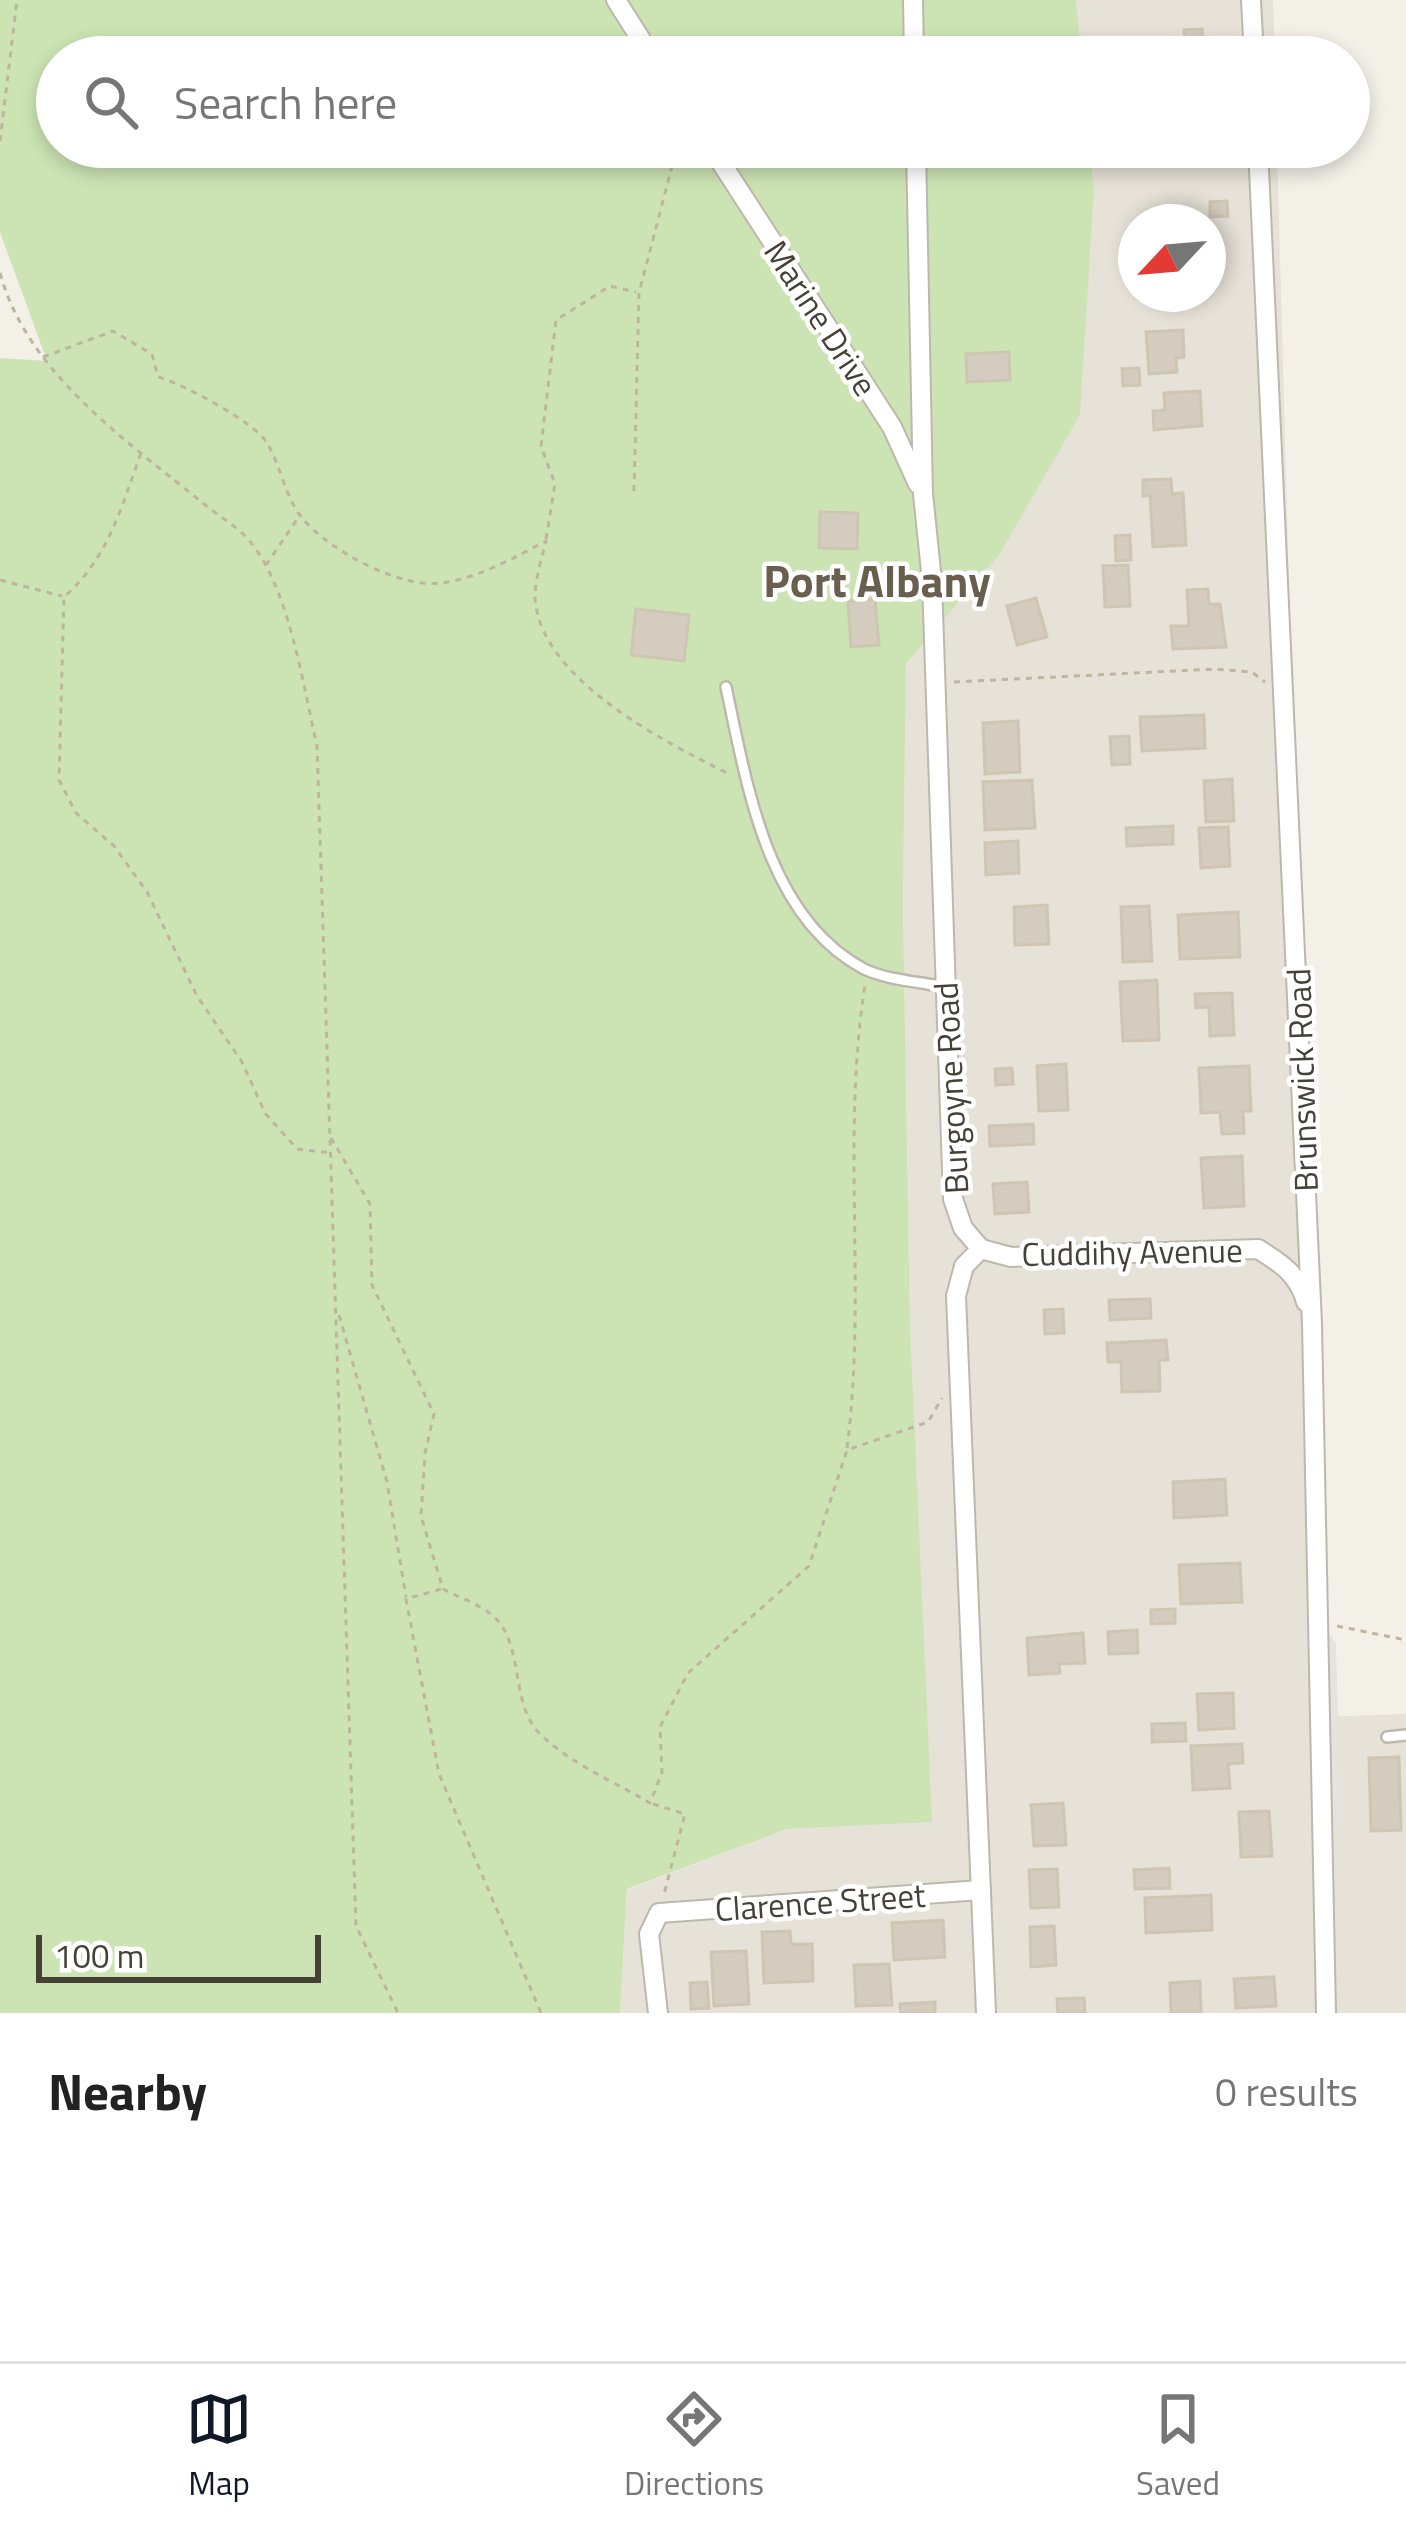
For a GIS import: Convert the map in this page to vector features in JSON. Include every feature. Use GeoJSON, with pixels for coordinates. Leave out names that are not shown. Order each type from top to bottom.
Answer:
{"type":"FeatureCollection","features":[{"type":"Feature","properties":{"kind":"street"},"geometry":{"type":"LineString","coordinates":[[616,0],[639,36]]}},
{"type":"Feature","properties":{"kind":"street"},"geometry":{"type":"LineString","coordinates":[[914,0],[914,36]]}},
{"type":"Feature","properties":{"kind":"street"},"geometry":{"type":"LineString","coordinates":[[1251,0],[1253,36]]}},
{"type":"Feature","properties":{"kind":"street","name":"Marine Drive"},"geometry":{"type":"LineString","coordinates":[[725,168],[892,428],[923,494]]}},
{"type":"Feature","properties":{"kind":"street","name":"Burgoyne Road"},"geometry":{"type":"LineString","coordinates":[[916,168],[923,494],[932,581],[953,1198],[963,1228],[981,1249]]}},
{"type":"Feature","properties":{"kind":"street","name":"Brunswick Road"},"geometry":{"type":"LineString","coordinates":[[1259,168],[1312,1324],[1326,2013]]}},
{"type":"Feature","properties":{"kind":"street"},"geometry":{"type":"LineString","coordinates":[[981,1249],[964,1266],[956,1296],[986,2013]]}},
{"type":"Feature","properties":{"kind":"street","name":"Cuddihy Avenue"},"geometry":{"type":"LineString","coordinates":[[981,1249],[1011,1257],[1258,1249],[1284,1264],[1302,1286],[1312,1324]]}},
{"type":"Feature","properties":{"kind":"street","name":"Clarence Street"},"geometry":{"type":"LineString","coordinates":[[659,1913],[982,1890]]}},
{"type":"Feature","properties":{"kind":"street"},"geometry":{"type":"LineString","coordinates":[[658,2013],[649,1934],[659,1913]]}},
{"type":"Feature","properties":{"kind":"lane"},"geometry":{"type":"LineString","coordinates":[[726,687],[746,782],[781,879],[818,936],[867,970],[946,987]]}},
{"type":"Feature","properties":{"kind":"lane"},"geometry":{"type":"LineString","coordinates":[[1387,1737],[1406,1735]]}},
{"type":"Feature","properties":{"kind":"path"},"geometry":{"type":"LineString","coordinates":[[0,141],[16,0]]}},
{"type":"Feature","properties":{"kind":"path"},"geometry":{"type":"LineString","coordinates":[[634,491],[639,293],[672,168]]}},
{"type":"Feature","properties":{"kind":"path"},"geometry":{"type":"LineString","coordinates":[[0,273],[20,327],[42,358],[141,451],[248,538],[266,567],[290,631],[317,746],[356,1926],[398,2013]]}},
{"type":"Feature","properties":{"kind":"path"},"geometry":{"type":"LineString","coordinates":[[639,293],[610,286],[581,299],[556,320],[542,446],[555,484],[535,596],[540,618],[568,667],[667,743],[746,782]]}},
{"type":"Feature","properties":{"kind":"path"},"geometry":{"type":"LineString","coordinates":[[42,358],[113,331],[152,355],[158,377],[184,384],[265,438],[299,515],[326,542],[378,571],[439,584],[506,562],[545,541]]}},
{"type":"Feature","properties":{"kind":"path"},"geometry":{"type":"LineString","coordinates":[[141,451],[107,548],[91,572],[64,596],[59,780],[76,813],[114,846],[147,892],[197,996],[242,1062],[265,1113],[297,1149],[331,1153]]}},
{"type":"Feature","properties":{"kind":"path"},"geometry":{"type":"LineString","coordinates":[[266,567],[299,515]]}},
{"type":"Feature","properties":{"kind":"path"},"geometry":{"type":"LineString","coordinates":[[0,580],[64,596]]}},
{"type":"Feature","properties":{"kind":"path"},"geometry":{"type":"LineString","coordinates":[[942,683],[1233,670],[1252,672],[1274,690],[1287,712]]}},
{"type":"Feature","properties":{"kind":"path"},"geometry":{"type":"LineString","coordinates":[[650,1803],[662,1773],[659,1727],[688,1673],[809,1566],[847,1450],[855,1387],[855,1168],[867,970]]}},
{"type":"Feature","properties":{"kind":"path"},"geometry":{"type":"LineString","coordinates":[[331,1136],[370,1204],[372,1285],[434,1414],[425,1453],[421,1516],[442,1589]]}},
{"type":"Feature","properties":{"kind":"path"},"geometry":{"type":"LineString","coordinates":[[337,1308],[382,1462],[439,1774],[541,2013]]}},
{"type":"Feature","properties":{"kind":"path"},"geometry":{"type":"LineString","coordinates":[[847,1450],[928,1421],[942,1397]]}},
{"type":"Feature","properties":{"kind":"path"},"geometry":{"type":"LineString","coordinates":[[406,1599],[442,1589],[492,1615],[508,1636],[513,1671],[536,1731],[590,1771],[650,1803],[685,1814],[659,1913]]}},
{"type":"Feature","properties":{"kind":"path"},"geometry":{"type":"LineString","coordinates":[[1330,1624],[1406,1640]]}},
{"type":"Feature","properties":{"kind":"shaded area"},"geometry":{"type":"Polygon","coordinates":[[[1076,0],[1273,0],[1274,36],[1080,36],[1076,0]]]}},
{"type":"Feature","properties":{"kind":"shaded area"},"geometry":{"type":"Polygon","coordinates":[[[1092,168],[1278,168],[1320,1717],[1406,1714],[1406,2013],[620,2013],[627,1890],[787,1829],[931,1821],[910,1324],[903,905],[906,664],[999,555],[1094,190],[1092,168]]]}},
{"type":"Feature","properties":{"kind":"shaded area"},"geometry":{"type":"Polygon","coordinates":[[[1325,1629],[1336,1643],[1341,1826],[1335,1832],[1325,1629]]]}},
{"type":"Feature","properties":{"kind":"green space"},"geometry":{"type":"Polygon","coordinates":[[[0,0],[1076,0],[1080,36],[36,36],[36,168],[1092,168],[1080,415],[999,555],[906,664],[903,905],[910,1324],[932,1822],[787,1829],[627,1889],[620,2013],[0,2013],[0,358],[47,361],[0,232],[0,0]]]}},
{"type":"Feature","properties":{"kind":"building"},"geometry":{"type":"Polygon","coordinates":[[[1202,29],[1202,36],[1184,36],[1184,30],[1202,29]]]}},
{"type":"Feature","properties":{"kind":"building"},"geometry":{"type":"Polygon","coordinates":[[[1183,330],[1184,357],[1176,358],[1177,372],[1149,374],[1146,332],[1183,330]]]}},
{"type":"Feature","properties":{"kind":"building"},"geometry":{"type":"Polygon","coordinates":[[[1009,352],[1010,380],[967,382],[966,354],[1009,352]]]}},
{"type":"Feature","properties":{"kind":"building"},"geometry":{"type":"Polygon","coordinates":[[[1139,368],[1140,385],[1123,386],[1122,369],[1139,368]]]}},
{"type":"Feature","properties":{"kind":"building"},"geometry":{"type":"Polygon","coordinates":[[[1200,391],[1202,426],[1154,430],[1153,411],[1165,410],[1164,393],[1200,391]]]}},
{"type":"Feature","properties":{"kind":"building"},"geometry":{"type":"Polygon","coordinates":[[[1171,479],[1172,494],[1183,493],[1186,545],[1153,547],[1150,495],[1143,496],[1143,480],[1171,479]]]}},
{"type":"Feature","properties":{"kind":"building"},"geometry":{"type":"Polygon","coordinates":[[[820,512],[858,513],[857,549],[819,548],[820,512]]]}},
{"type":"Feature","properties":{"kind":"building"},"geometry":{"type":"Polygon","coordinates":[[[1130,535],[1131,560],[1116,561],[1115,536],[1130,535]]]}},
{"type":"Feature","properties":{"kind":"building"},"geometry":{"type":"Polygon","coordinates":[[[1128,565],[1130,606],[1105,607],[1103,566],[1128,565]]]}},
{"type":"Feature","properties":{"kind":"building"},"geometry":{"type":"Polygon","coordinates":[[[1208,589],[1209,604],[1220,604],[1226,647],[1173,649],[1171,626],[1189,626],[1187,590],[1208,589]]]}},
{"type":"Feature","properties":{"kind":"building"},"geometry":{"type":"Polygon","coordinates":[[[1036,598],[1047,637],[1017,645],[1007,606],[1036,598]]]}},
{"type":"Feature","properties":{"kind":"building"},"geometry":{"type":"Polygon","coordinates":[[[875,599],[879,645],[851,647],[848,601],[875,599]]]}},
{"type":"Feature","properties":{"kind":"building"},"geometry":{"type":"Polygon","coordinates":[[[636,609],[689,615],[684,661],[631,655],[636,609]]]}},
{"type":"Feature","properties":{"kind":"building"},"geometry":{"type":"Polygon","coordinates":[[[1204,715],[1205,748],[1142,751],[1140,717],[1204,715]]]}},
{"type":"Feature","properties":{"kind":"building"},"geometry":{"type":"Polygon","coordinates":[[[1018,721],[1020,772],[985,774],[983,723],[1018,721]]]}},
{"type":"Feature","properties":{"kind":"building"},"geometry":{"type":"Polygon","coordinates":[[[1129,736],[1130,764],[1112,765],[1110,737],[1129,736]]]}},
{"type":"Feature","properties":{"kind":"building"},"geometry":{"type":"Polygon","coordinates":[[[1232,779],[1234,821],[1206,822],[1204,781],[1232,779]]]}},
{"type":"Feature","properties":{"kind":"building"},"geometry":{"type":"Polygon","coordinates":[[[1032,780],[1035,828],[985,830],[983,782],[1032,780]]]}},
{"type":"Feature","properties":{"kind":"building"},"geometry":{"type":"Polygon","coordinates":[[[1173,826],[1173,844],[1127,846],[1126,828],[1173,826]]]}},
{"type":"Feature","properties":{"kind":"building"},"geometry":{"type":"Polygon","coordinates":[[[1228,827],[1230,866],[1201,868],[1199,828],[1228,827]]]}},
{"type":"Feature","properties":{"kind":"building"},"geometry":{"type":"Polygon","coordinates":[[[1018,841],[1019,873],[986,875],[985,843],[1018,841]]]}},
{"type":"Feature","properties":{"kind":"building"},"geometry":{"type":"Polygon","coordinates":[[[1047,905],[1049,944],[1015,945],[1014,907],[1047,905]]]}},
{"type":"Feature","properties":{"kind":"building"},"geometry":{"type":"Polygon","coordinates":[[[1149,906],[1152,961],[1123,962],[1121,907],[1149,906]]]}},
{"type":"Feature","properties":{"kind":"building"},"geometry":{"type":"Polygon","coordinates":[[[1238,912],[1240,957],[1180,959],[1178,915],[1238,912]]]}},
{"type":"Feature","properties":{"kind":"building"},"geometry":{"type":"Polygon","coordinates":[[[1157,980],[1159,1040],[1123,1041],[1120,982],[1157,980]]]}},
{"type":"Feature","properties":{"kind":"building"},"geometry":{"type":"Polygon","coordinates":[[[1232,993],[1234,1035],[1210,1036],[1209,1007],[1196,1008],[1195,994],[1232,993]]]}},
{"type":"Feature","properties":{"kind":"building"},"geometry":{"type":"Polygon","coordinates":[[[1066,1064],[1068,1110],[1039,1111],[1037,1066],[1066,1064]]]}},
{"type":"Feature","properties":{"kind":"building"},"geometry":{"type":"Polygon","coordinates":[[[1249,1066],[1251,1111],[1243,1111],[1244,1133],[1222,1134],[1220,1112],[1201,1113],[1199,1068],[1249,1066]]]}},
{"type":"Feature","properties":{"kind":"building"},"geometry":{"type":"Polygon","coordinates":[[[1012,1068],[1013,1084],[996,1085],[995,1069],[1012,1068]]]}},
{"type":"Feature","properties":{"kind":"building"},"geometry":{"type":"Polygon","coordinates":[[[1033,1124],[1034,1144],[990,1146],[989,1126],[1033,1124]]]}},
{"type":"Feature","properties":{"kind":"building"},"geometry":{"type":"Polygon","coordinates":[[[1242,1156],[1244,1206],[1204,1208],[1201,1158],[1242,1156]]]}},
{"type":"Feature","properties":{"kind":"building"},"geometry":{"type":"Polygon","coordinates":[[[1027,1182],[1029,1212],[995,1214],[993,1184],[1027,1182]]]}},
{"type":"Feature","properties":{"kind":"building"},"geometry":{"type":"Polygon","coordinates":[[[1150,1299],[1151,1318],[1110,1320],[1109,1300],[1150,1299]]]}},
{"type":"Feature","properties":{"kind":"building"},"geometry":{"type":"Polygon","coordinates":[[[1063,1309],[1064,1333],[1045,1334],[1044,1310],[1063,1309]]]}},
{"type":"Feature","properties":{"kind":"building"},"geometry":{"type":"Polygon","coordinates":[[[1166,1340],[1168,1360],[1159,1360],[1160,1391],[1122,1392],[1121,1362],[1108,1362],[1107,1343],[1166,1340]]]}},
{"type":"Feature","properties":{"kind":"building"},"geometry":{"type":"Polygon","coordinates":[[[1225,1479],[1227,1515],[1174,1518],[1173,1482],[1225,1479]]]}},
{"type":"Feature","properties":{"kind":"building"},"geometry":{"type":"Polygon","coordinates":[[[1240,1563],[1242,1602],[1181,1604],[1179,1565],[1240,1563]]]}},
{"type":"Feature","properties":{"kind":"building"},"geometry":{"type":"Polygon","coordinates":[[[1175,1609],[1175,1623],[1151,1624],[1151,1610],[1175,1609]]]}},
{"type":"Feature","properties":{"kind":"building"},"geometry":{"type":"Polygon","coordinates":[[[1137,1630],[1138,1653],[1109,1654],[1108,1632],[1137,1630]]]}},
{"type":"Feature","properties":{"kind":"building"},"geometry":{"type":"Polygon","coordinates":[[[1083,1633],[1085,1663],[1059,1664],[1060,1673],[1029,1675],[1027,1638],[1083,1633]]]}},
{"type":"Feature","properties":{"kind":"building"},"geometry":{"type":"Polygon","coordinates":[[[1233,1693],[1234,1728],[1199,1730],[1197,1694],[1233,1693]]]}},
{"type":"Feature","properties":{"kind":"building"},"geometry":{"type":"Polygon","coordinates":[[[1185,1723],[1186,1741],[1152,1742],[1152,1724],[1185,1723]]]}},
{"type":"Feature","properties":{"kind":"building"},"geometry":{"type":"Polygon","coordinates":[[[1242,1744],[1243,1763],[1228,1764],[1230,1788],[1193,1790],[1191,1746],[1242,1744]]]}},
{"type":"Feature","properties":{"kind":"building"},"geometry":{"type":"Polygon","coordinates":[[[1399,1757],[1401,1830],[1371,1831],[1369,1758],[1399,1757]]]}},
{"type":"Feature","properties":{"kind":"building"},"geometry":{"type":"Polygon","coordinates":[[[1063,1803],[1066,1845],[1034,1846],[1031,1805],[1063,1803]]]}},
{"type":"Feature","properties":{"kind":"building"},"geometry":{"type":"Polygon","coordinates":[[[1269,1811],[1272,1856],[1241,1857],[1239,1812],[1269,1811]]]}},
{"type":"Feature","properties":{"kind":"building"},"geometry":{"type":"Polygon","coordinates":[[[1169,1868],[1170,1888],[1135,1889],[1134,1870],[1169,1868]]]}},
{"type":"Feature","properties":{"kind":"building"},"geometry":{"type":"Polygon","coordinates":[[[1057,1869],[1059,1907],[1031,1908],[1029,1870],[1057,1869]]]}},
{"type":"Feature","properties":{"kind":"building"},"geometry":{"type":"Polygon","coordinates":[[[1211,1895],[1212,1930],[1146,1933],[1145,1898],[1211,1895]]]}},
{"type":"Feature","properties":{"kind":"building"},"geometry":{"type":"Polygon","coordinates":[[[943,1920],[945,1957],[894,1960],[892,1923],[943,1920]]]}},
{"type":"Feature","properties":{"kind":"building"},"geometry":{"type":"Polygon","coordinates":[[[1054,1926],[1056,1965],[1031,1967],[1030,1927],[1054,1926]]]}},
{"type":"Feature","properties":{"kind":"building"},"geometry":{"type":"Polygon","coordinates":[[[790,1931],[791,1944],[812,1944],[813,1981],[764,1983],[762,1932],[790,1931]]]}},
{"type":"Feature","properties":{"kind":"building"},"geometry":{"type":"Polygon","coordinates":[[[746,1951],[749,2004],[714,2006],[711,1952],[746,1951]]]}},
{"type":"Feature","properties":{"kind":"building"},"geometry":{"type":"Polygon","coordinates":[[[889,1964],[892,2005],[856,2006],[854,1965],[889,1964]]]}},
{"type":"Feature","properties":{"kind":"building"},"geometry":{"type":"Polygon","coordinates":[[[1274,1977],[1276,2006],[1236,2008],[1234,1979],[1274,1977]]]}},
{"type":"Feature","properties":{"kind":"building"},"geometry":{"type":"Polygon","coordinates":[[[1200,1981],[1201,2013],[1171,2013],[1170,1983],[1200,1981]]]}},
{"type":"Feature","properties":{"kind":"building"},"geometry":{"type":"Polygon","coordinates":[[[707,1982],[709,2008],[691,2009],[690,1983],[707,1982]]]}},
{"type":"Feature","properties":{"kind":"building"},"geometry":{"type":"Polygon","coordinates":[[[1084,1998],[1085,2013],[1058,2013],[1057,1999],[1084,1998]]]}},
{"type":"Feature","properties":{"kind":"building"},"geometry":{"type":"Polygon","coordinates":[[[935,2002],[935,2013],[901,2013],[900,2004],[935,2002]]]}},
{"type":"Feature","properties":{"kind":"district","name":"Port Albany"},"geometry":{"type":"Point","coordinates":[877,580]}}]}
